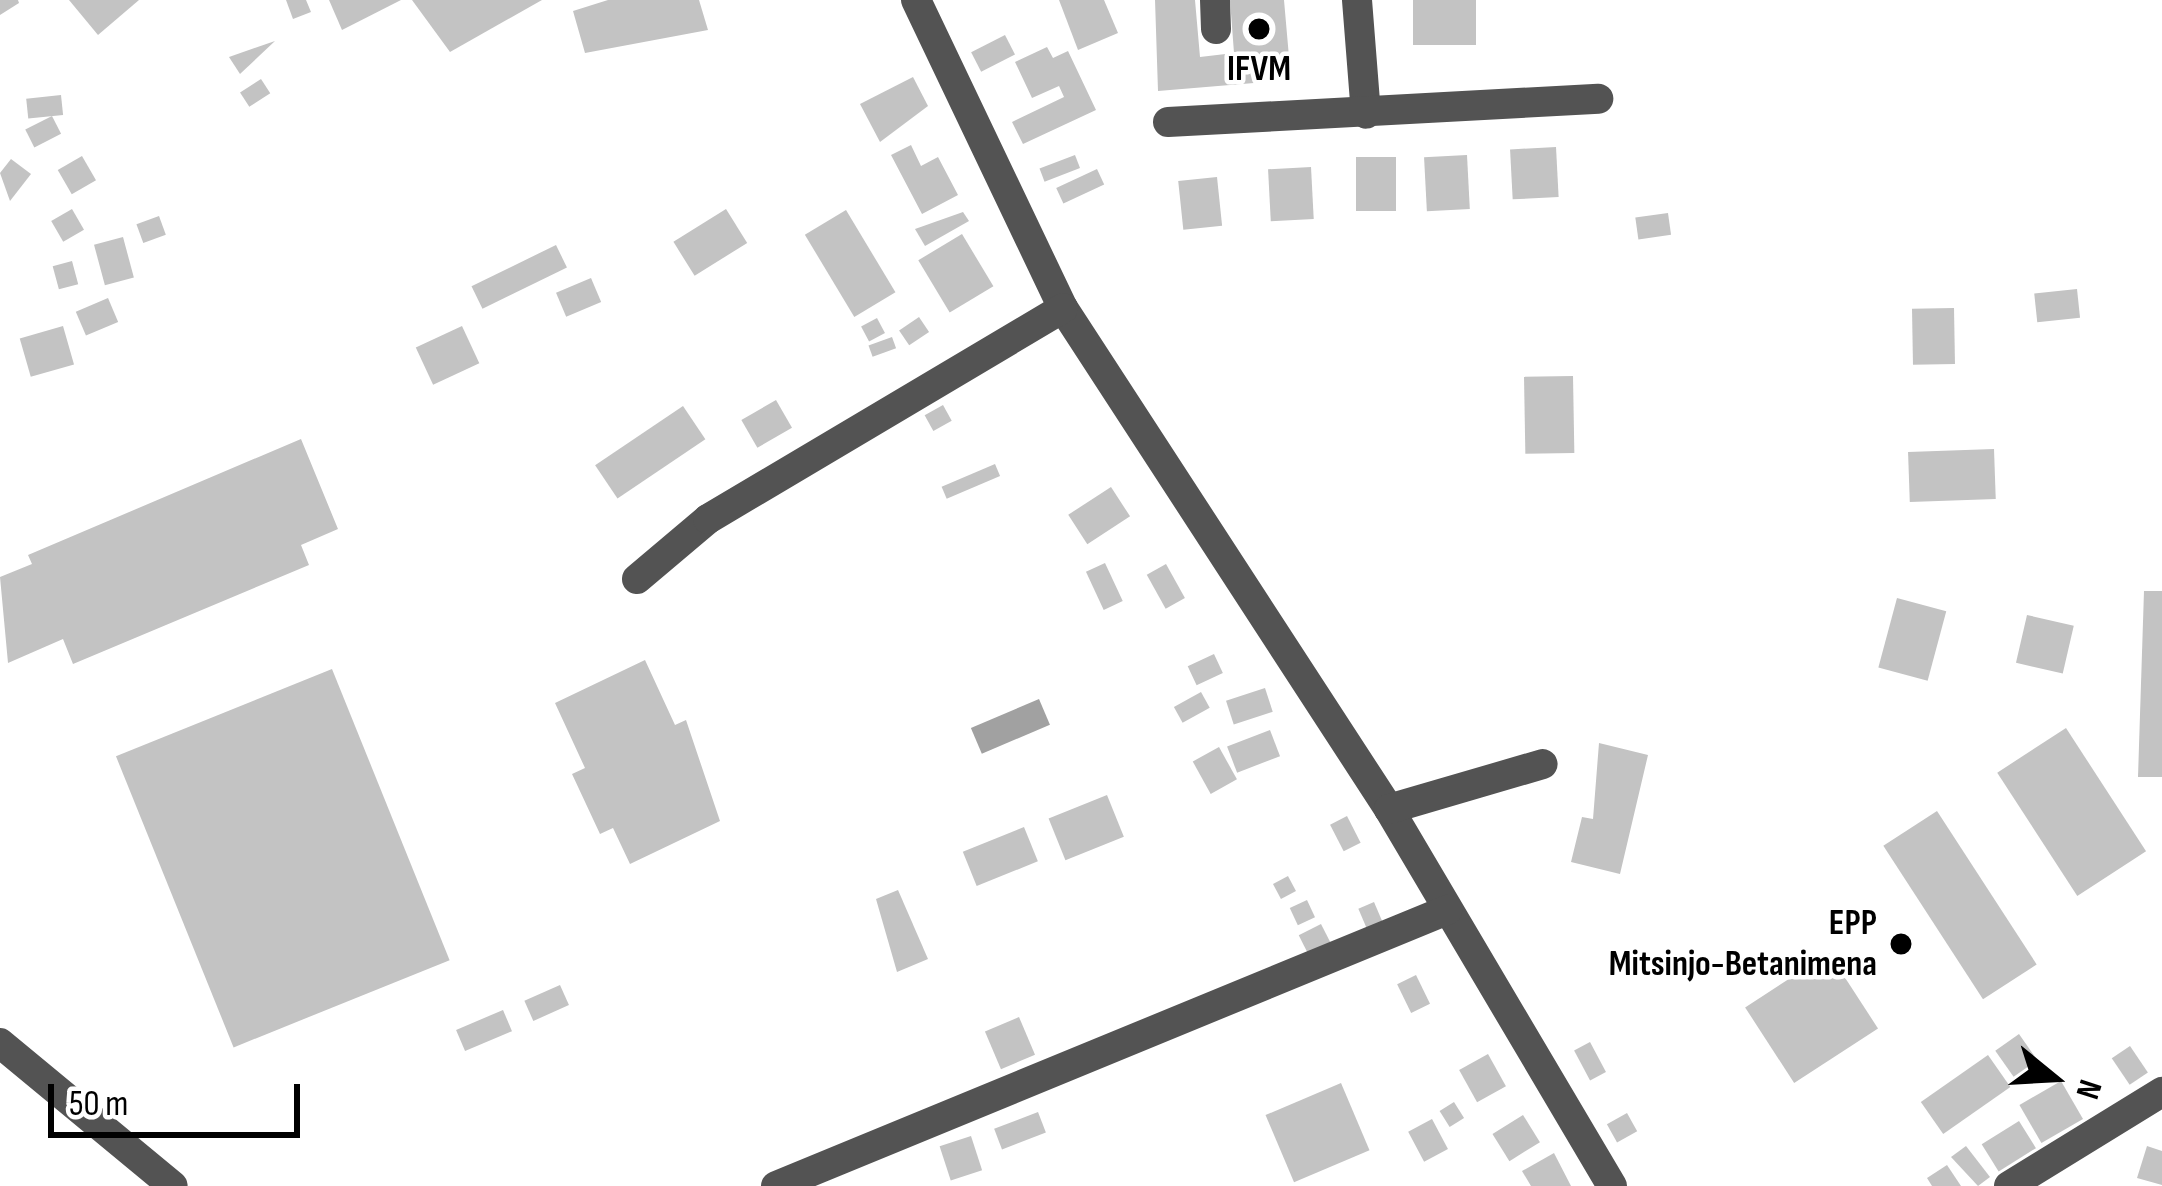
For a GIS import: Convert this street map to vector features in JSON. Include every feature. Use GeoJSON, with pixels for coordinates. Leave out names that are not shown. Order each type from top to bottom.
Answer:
{"type":"FeatureCollection","features":[{"type":"Feature","properties":{"kind":"street"},"geometry":{"type":"LineString","coordinates":[[916,0],[1063,308],[1389,809],[1612,1186]]}},
{"type":"Feature","properties":{"kind":"street"},"geometry":{"type":"LineString","coordinates":[[1357,0],[1366,114]]}},
{"type":"Feature","properties":{"kind":"street"},"geometry":{"type":"LineString","coordinates":[[1168,122],[1598,100]]}},
{"type":"Feature","properties":{"kind":"street"},"geometry":{"type":"LineString","coordinates":[[637,578],[708,519],[1063,308]]}},
{"type":"Feature","properties":{"kind":"street"},"geometry":{"type":"LineString","coordinates":[[1389,809],[1543,764]]}},
{"type":"Feature","properties":{"kind":"street"},"geometry":{"type":"LineString","coordinates":[[776,1186],[1447,910]]}},
{"type":"Feature","properties":{"kind":"street"},"geometry":{"type":"LineString","coordinates":[[0,1042],[173,1186]]}},
{"type":"Feature","properties":{"kind":"street"},"geometry":{"type":"LineString","coordinates":[[2009,1186],[2162,1092]]}},
{"type":"Feature","properties":{"kind":"shaded area"},"geometry":{"type":"Polygon","coordinates":[[[1039,699],[1050,725],[982,754],[971,728],[1039,699]]]}},
{"type":"Feature","properties":{"kind":"building"},"geometry":{"type":"Polygon","coordinates":[[[0,0],[18,0],[19,3],[0,15],[0,0]]]}},
{"type":"Feature","properties":{"kind":"building"},"geometry":{"type":"Polygon","coordinates":[[[69,0],[139,0],[98,35],[69,0]]]}},
{"type":"Feature","properties":{"kind":"building"},"geometry":{"type":"Polygon","coordinates":[[[286,0],[306,0],[311,12],[293,19],[286,0]]]}},
{"type":"Feature","properties":{"kind":"building"},"geometry":{"type":"Polygon","coordinates":[[[329,0],[401,0],[342,30],[329,0]]]}},
{"type":"Feature","properties":{"kind":"building"},"geometry":{"type":"Polygon","coordinates":[[[412,0],[542,0],[450,52],[412,0]]]}},
{"type":"Feature","properties":{"kind":"building"},"geometry":{"type":"Polygon","coordinates":[[[608,0],[699,0],[708,30],[585,53],[573,11],[608,0]]]}},
{"type":"Feature","properties":{"kind":"building"},"geometry":{"type":"Polygon","coordinates":[[[1059,0],[1104,0],[1118,33],[1078,50],[1059,0]]]}},
{"type":"Feature","properties":{"kind":"building","name":"IFVM"},"geometry":{"type":"Polygon","coordinates":[[[1155,0],[1195,0],[1200,57],[1234,53],[1230,0],[1284,0],[1291,80],[1158,91],[1155,0]]]}},
{"type":"Feature","properties":{"kind":"building"},"geometry":{"type":"Polygon","coordinates":[[[1413,0],[1476,0],[1476,45],[1413,45],[1413,0]]]}},
{"type":"Feature","properties":{"kind":"building"},"geometry":{"type":"Polygon","coordinates":[[[1005,35],[1015,55],[981,72],[971,52],[1005,35]]]}},
{"type":"Feature","properties":{"kind":"building"},"geometry":{"type":"Polygon","coordinates":[[[275,41],[240,74],[229,57],[275,41]]]}},
{"type":"Feature","properties":{"kind":"building"},"geometry":{"type":"Polygon","coordinates":[[[1047,47],[1053,58],[1068,51],[1096,110],[1023,144],[1012,122],[1064,97],[1059,86],[1032,98],[1015,62],[1047,47]]]}},
{"type":"Feature","properties":{"kind":"building"},"geometry":{"type":"Polygon","coordinates":[[[913,77],[928,106],[880,142],[860,104],[913,77]]]}},
{"type":"Feature","properties":{"kind":"building"},"geometry":{"type":"Polygon","coordinates":[[[261,79],[270,93],[249,107],[240,93],[261,79]]]}},
{"type":"Feature","properties":{"kind":"building"},"geometry":{"type":"Polygon","coordinates":[[[61,95],[63,115],[28,119],[26,99],[61,95]]]}},
{"type":"Feature","properties":{"kind":"building"},"geometry":{"type":"Polygon","coordinates":[[[52,116],[61,134],[34,147],[25,130],[52,116]]]}},
{"type":"Feature","properties":{"kind":"building"},"geometry":{"type":"Polygon","coordinates":[[[911,145],[921,166],[938,157],[958,195],[922,214],[891,155],[911,145]]]}},
{"type":"Feature","properties":{"kind":"building"},"geometry":{"type":"Polygon","coordinates":[[[1556,147],[1559,197],[1513,199],[1510,149],[1556,147]]]}},
{"type":"Feature","properties":{"kind":"building"},"geometry":{"type":"Polygon","coordinates":[[[1075,155],[1080,168],[1045,182],[1040,169],[1075,155]]]}},
{"type":"Feature","properties":{"kind":"building"},"geometry":{"type":"Polygon","coordinates":[[[1467,155],[1470,209],[1427,211],[1424,157],[1467,155]]]}},
{"type":"Feature","properties":{"kind":"building"},"geometry":{"type":"Polygon","coordinates":[[[82,156],[96,180],[72,194],[58,170],[82,156]]]}},
{"type":"Feature","properties":{"kind":"building"},"geometry":{"type":"Polygon","coordinates":[[[1356,157],[1396,157],[1396,211],[1356,211],[1356,157]]]}},
{"type":"Feature","properties":{"kind":"building"},"geometry":{"type":"Polygon","coordinates":[[[11,159],[31,174],[10,201],[0,173],[11,159]]]}},
{"type":"Feature","properties":{"kind":"building"},"geometry":{"type":"Polygon","coordinates":[[[1311,167],[1314,219],[1271,221],[1268,169],[1311,167]]]}},
{"type":"Feature","properties":{"kind":"building"},"geometry":{"type":"Polygon","coordinates":[[[1097,169],[1104,184],[1063,203],[1056,188],[1097,169]]]}},
{"type":"Feature","properties":{"kind":"building"},"geometry":{"type":"Polygon","coordinates":[[[1217,177],[1222,226],[1183,230],[1178,181],[1217,177]]]}},
{"type":"Feature","properties":{"kind":"building"},"geometry":{"type":"Polygon","coordinates":[[[72,209],[84,230],[63,242],[51,221],[72,209]]]}},
{"type":"Feature","properties":{"kind":"building"},"geometry":{"type":"Polygon","coordinates":[[[726,209],[747,243],[695,276],[673,242],[726,209]]]}},
{"type":"Feature","properties":{"kind":"building"},"geometry":{"type":"Polygon","coordinates":[[[846,210],[895,292],[854,317],[805,235],[846,210]]]}},
{"type":"Feature","properties":{"kind":"building"},"geometry":{"type":"Polygon","coordinates":[[[963,212],[969,221],[925,246],[915,229],[963,212]]]}},
{"type":"Feature","properties":{"kind":"building"},"geometry":{"type":"Polygon","coordinates":[[[1668,213],[1671,235],[1638,239],[1635,218],[1668,213]]]}},
{"type":"Feature","properties":{"kind":"building"},"geometry":{"type":"Polygon","coordinates":[[[159,216],[166,235],[143,243],[136,224],[159,216]]]}},
{"type":"Feature","properties":{"kind":"building"},"geometry":{"type":"Polygon","coordinates":[[[962,234],[993,286],[950,313],[918,260],[962,234]]]}},
{"type":"Feature","properties":{"kind":"building"},"geometry":{"type":"Polygon","coordinates":[[[123,237],[134,278],[105,285],[94,245],[123,237]]]}},
{"type":"Feature","properties":{"kind":"building"},"geometry":{"type":"Polygon","coordinates":[[[556,245],[567,267],[482,309],[472,286],[556,245]]]}},
{"type":"Feature","properties":{"kind":"building"},"geometry":{"type":"Polygon","coordinates":[[[72,261],[78,284],[59,289],[53,266],[72,261]]]}},
{"type":"Feature","properties":{"kind":"building"},"geometry":{"type":"Polygon","coordinates":[[[591,278],[601,302],[566,317],[556,293],[591,278]]]}},
{"type":"Feature","properties":{"kind":"building"},"geometry":{"type":"Polygon","coordinates":[[[2077,289],[2080,318],[2037,322],[2034,293],[2077,289]]]}},
{"type":"Feature","properties":{"kind":"building"},"geometry":{"type":"Polygon","coordinates":[[[108,298],[118,322],[86,336],[76,312],[108,298]]]}},
{"type":"Feature","properties":{"kind":"building"},"geometry":{"type":"Polygon","coordinates":[[[1954,308],[1955,364],[1913,365],[1912,309],[1954,308]]]}},
{"type":"Feature","properties":{"kind":"building"},"geometry":{"type":"Polygon","coordinates":[[[919,317],[929,332],[909,345],[899,330],[919,317]]]}},
{"type":"Feature","properties":{"kind":"building"},"geometry":{"type":"Polygon","coordinates":[[[877,318],[885,333],[869,341],[861,326],[877,318]]]}},
{"type":"Feature","properties":{"kind":"building"},"geometry":{"type":"Polygon","coordinates":[[[63,326],[74,364],[31,377],[20,338],[63,326]]]}},
{"type":"Feature","properties":{"kind":"building"},"geometry":{"type":"Polygon","coordinates":[[[462,326],[479,363],[433,385],[416,348],[462,326]]]}},
{"type":"Feature","properties":{"kind":"building"},"geometry":{"type":"Polygon","coordinates":[[[892,337],[896,348],[873,357],[869,346],[892,337]]]}},
{"type":"Feature","properties":{"kind":"building"},"geometry":{"type":"Polygon","coordinates":[[[1573,376],[1574,453],[1525,454],[1524,377],[1573,376]]]}},
{"type":"Feature","properties":{"kind":"building"},"geometry":{"type":"Polygon","coordinates":[[[776,400],[792,428],[757,448],[741,420],[776,400]]]}},
{"type":"Feature","properties":{"kind":"building"},"geometry":{"type":"Polygon","coordinates":[[[943,405],[952,421],[933,431],[925,415],[943,405]]]}},
{"type":"Feature","properties":{"kind":"building"},"geometry":{"type":"Polygon","coordinates":[[[683,406],[705,439],[617,498],[595,465],[683,406]]]}},
{"type":"Feature","properties":{"kind":"building"},"geometry":{"type":"Polygon","coordinates":[[[301,439],[338,529],[301,545],[309,565],[73,664],[63,639],[8,663],[0,577],[32,564],[28,555],[301,439]]]}},
{"type":"Feature","properties":{"kind":"building"},"geometry":{"type":"Polygon","coordinates":[[[1994,449],[1996,499],[1910,502],[1908,452],[1994,449]]]}},
{"type":"Feature","properties":{"kind":"building"},"geometry":{"type":"Polygon","coordinates":[[[995,464],[1000,476],[947,499],[942,487],[995,464]]]}},
{"type":"Feature","properties":{"kind":"building"},"geometry":{"type":"Polygon","coordinates":[[[1111,487],[1130,516],[1087,544],[1068,515],[1111,487]]]}},
{"type":"Feature","properties":{"kind":"building"},"geometry":{"type":"Polygon","coordinates":[[[1105,563],[1123,601],[1104,610],[1086,572],[1105,563]]]}},
{"type":"Feature","properties":{"kind":"building"},"geometry":{"type":"Polygon","coordinates":[[[1166,564],[1185,598],[1166,609],[1147,575],[1166,564]]]}},
{"type":"Feature","properties":{"kind":"building"},"geometry":{"type":"Polygon","coordinates":[[[2144,591],[2162,591],[2162,777],[2138,777],[2144,591]]]}},
{"type":"Feature","properties":{"kind":"building"},"geometry":{"type":"Polygon","coordinates":[[[1897,598],[1946,611],[1928,681],[1878,668],[1897,598]]]}},
{"type":"Feature","properties":{"kind":"building"},"geometry":{"type":"Polygon","coordinates":[[[2027,615],[2074,626],[2063,674],[2016,663],[2027,615]]]}},
{"type":"Feature","properties":{"kind":"building"},"geometry":{"type":"Polygon","coordinates":[[[1214,654],[1223,673],[1197,685],[1188,666],[1214,654]]]}},
{"type":"Feature","properties":{"kind":"building"},"geometry":{"type":"Polygon","coordinates":[[[645,660],[675,725],[686,720],[720,821],[630,864],[613,828],[600,834],[572,774],[585,768],[555,703],[645,660]]]}},
{"type":"Feature","properties":{"kind":"building"},"geometry":{"type":"Polygon","coordinates":[[[332,669],[450,960],[234,1047],[116,756],[332,669]]]}},
{"type":"Feature","properties":{"kind":"building"},"geometry":{"type":"Polygon","coordinates":[[[1265,688],[1273,712],[1234,724],[1226,701],[1265,688]]]}},
{"type":"Feature","properties":{"kind":"building"},"geometry":{"type":"Polygon","coordinates":[[[1201,692],[1210,708],[1183,723],[1174,707],[1201,692]]]}},
{"type":"Feature","properties":{"kind":"building"},"geometry":{"type":"Polygon","coordinates":[[[2066,728],[2146,851],[2077,896],[1997,773],[2066,728]]]}},
{"type":"Feature","properties":{"kind":"building"},"geometry":{"type":"Polygon","coordinates":[[[1270,730],[1280,756],[1237,773],[1227,746],[1270,730]]]}},
{"type":"Feature","properties":{"kind":"building"},"geometry":{"type":"Polygon","coordinates":[[[1599,743],[1648,755],[1620,874],[1571,862],[1582,817],[1593,819],[1599,743]]]}},
{"type":"Feature","properties":{"kind":"building"},"geometry":{"type":"Polygon","coordinates":[[[1219,747],[1237,779],[1211,794],[1193,762],[1219,747]]]}},
{"type":"Feature","properties":{"kind":"building"},"geometry":{"type":"Polygon","coordinates":[[[1107,795],[1124,837],[1065,860],[1049,819],[1107,795]]]}},
{"type":"Feature","properties":{"kind":"building"},"geometry":{"type":"Polygon","coordinates":[[[1937,811],[2037,964],[1983,999],[1883,846],[1937,811]]]}},
{"type":"Feature","properties":{"kind":"building"},"geometry":{"type":"Polygon","coordinates":[[[1347,816],[1361,843],[1344,851],[1330,825],[1347,816]]]}},
{"type":"Feature","properties":{"kind":"building"},"geometry":{"type":"Polygon","coordinates":[[[1024,827],[1038,861],[977,886],[963,852],[1024,827]]]}},
{"type":"Feature","properties":{"kind":"building"},"geometry":{"type":"Polygon","coordinates":[[[1288,876],[1296,891],[1281,899],[1273,884],[1288,876]]]}},
{"type":"Feature","properties":{"kind":"building"},"geometry":{"type":"Polygon","coordinates":[[[898,890],[928,959],[897,972],[876,899],[898,890]]]}},
{"type":"Feature","properties":{"kind":"building"},"geometry":{"type":"Polygon","coordinates":[[[1307,900],[1315,917],[1298,925],[1290,908],[1307,900]]]}},
{"type":"Feature","properties":{"kind":"building"},"geometry":{"type":"Polygon","coordinates":[[[1374,902],[1382,921],[1367,928],[1358,909],[1374,902]]]}},
{"type":"Feature","properties":{"kind":"building"},"geometry":{"type":"Polygon","coordinates":[[[1321,924],[1333,948],[1311,959],[1299,935],[1321,924]]]}},
{"type":"Feature","properties":{"kind":"building"},"geometry":{"type":"Polygon","coordinates":[[[1829,953],[1878,1028],[1794,1083],[1745,1007],[1829,953]]]}},
{"type":"Feature","properties":{"kind":"building"},"geometry":{"type":"Polygon","coordinates":[[[1416,975],[1430,1004],[1411,1013],[1397,984],[1416,975]]]}},
{"type":"Feature","properties":{"kind":"building"},"geometry":{"type":"Polygon","coordinates":[[[560,985],[569,1005],[533,1021],[524,1001],[560,985]]]}},
{"type":"Feature","properties":{"kind":"building"},"geometry":{"type":"Polygon","coordinates":[[[503,1010],[512,1031],[465,1051],[456,1030],[503,1010]]]}},
{"type":"Feature","properties":{"kind":"building"},"geometry":{"type":"Polygon","coordinates":[[[1019,1017],[1035,1055],[1001,1069],[985,1031],[1019,1017]]]}},
{"type":"Feature","properties":{"kind":"building"},"geometry":{"type":"Polygon","coordinates":[[[2019,1034],[2037,1060],[2014,1077],[1995,1051],[2019,1034]]]}},
{"type":"Feature","properties":{"kind":"building"},"geometry":{"type":"Polygon","coordinates":[[[1590,1042],[1606,1072],[1590,1080],[1574,1050],[1590,1042]]]}},
{"type":"Feature","properties":{"kind":"building"},"geometry":{"type":"Polygon","coordinates":[[[2130,1046],[2148,1073],[2130,1085],[2112,1058],[2130,1046]]]}},
{"type":"Feature","properties":{"kind":"building"},"geometry":{"type":"Polygon","coordinates":[[[1488,1054],[1506,1086],[1477,1102],[1459,1070],[1488,1054]]]}},
{"type":"Feature","properties":{"kind":"building"},"geometry":{"type":"Polygon","coordinates":[[[1988,1055],[2010,1087],[1943,1134],[1921,1102],[1988,1055]]]}},
{"type":"Feature","properties":{"kind":"building"},"geometry":{"type":"Polygon","coordinates":[[[2061,1081],[2083,1119],[2041,1143],[2019,1105],[2061,1081]]]}},
{"type":"Feature","properties":{"kind":"building"},"geometry":{"type":"Polygon","coordinates":[[[1341,1083],[1370,1150],[1294,1182],[1266,1115],[1341,1083]]]}},
{"type":"Feature","properties":{"kind":"building"},"geometry":{"type":"Polygon","coordinates":[[[1454,1102],[1464,1118],[1450,1127],[1440,1111],[1454,1102]]]}},
{"type":"Feature","properties":{"kind":"building"},"geometry":{"type":"Polygon","coordinates":[[[1038,1112],[1046,1133],[1002,1149],[994,1129],[1038,1112]]]}},
{"type":"Feature","properties":{"kind":"building"},"geometry":{"type":"Polygon","coordinates":[[[1627,1113],[1637,1131],[1617,1143],[1607,1124],[1627,1113]]]}},
{"type":"Feature","properties":{"kind":"building"},"geometry":{"type":"Polygon","coordinates":[[[1523,1115],[1540,1142],[1509,1161],[1492,1134],[1523,1115]]]}},
{"type":"Feature","properties":{"kind":"building"},"geometry":{"type":"Polygon","coordinates":[[[1432,1119],[1448,1149],[1424,1162],[1408,1132],[1432,1119]]]}},
{"type":"Feature","properties":{"kind":"building"},"geometry":{"type":"Polygon","coordinates":[[[2019,1121],[2036,1148],[1999,1171],[1982,1144],[2019,1121]]]}},
{"type":"Feature","properties":{"kind":"building"},"geometry":{"type":"Polygon","coordinates":[[[971,1136],[982,1170],[951,1180],[940,1146],[971,1136]]]}},
{"type":"Feature","properties":{"kind":"building"},"geometry":{"type":"Polygon","coordinates":[[[1966,1146],[1990,1177],[1978,1186],[1951,1157],[1966,1146]]]}},
{"type":"Feature","properties":{"kind":"building"},"geometry":{"type":"Polygon","coordinates":[[[2147,1146],[2162,1151],[2162,1185],[2137,1178],[2147,1146]]]}},
{"type":"Feature","properties":{"kind":"building"},"geometry":{"type":"Polygon","coordinates":[[[1554,1153],[1571,1186],[1531,1186],[1522,1171],[1554,1153]]]}},
{"type":"Feature","properties":{"kind":"building"},"geometry":{"type":"Polygon","coordinates":[[[1947,1165],[1961,1186],[1932,1186],[1927,1178],[1947,1165]]]}},
{"type":"Feature","properties":{"kind":"place","name":"IFVM"},"geometry":{"type":"Point","coordinates":[1259,29]}},
{"type":"Feature","properties":{"kind":"place","name":"EPP Mitsinjo-Betanimena"},"geometry":{"type":"Point","coordinates":[1901,944]}}]}
